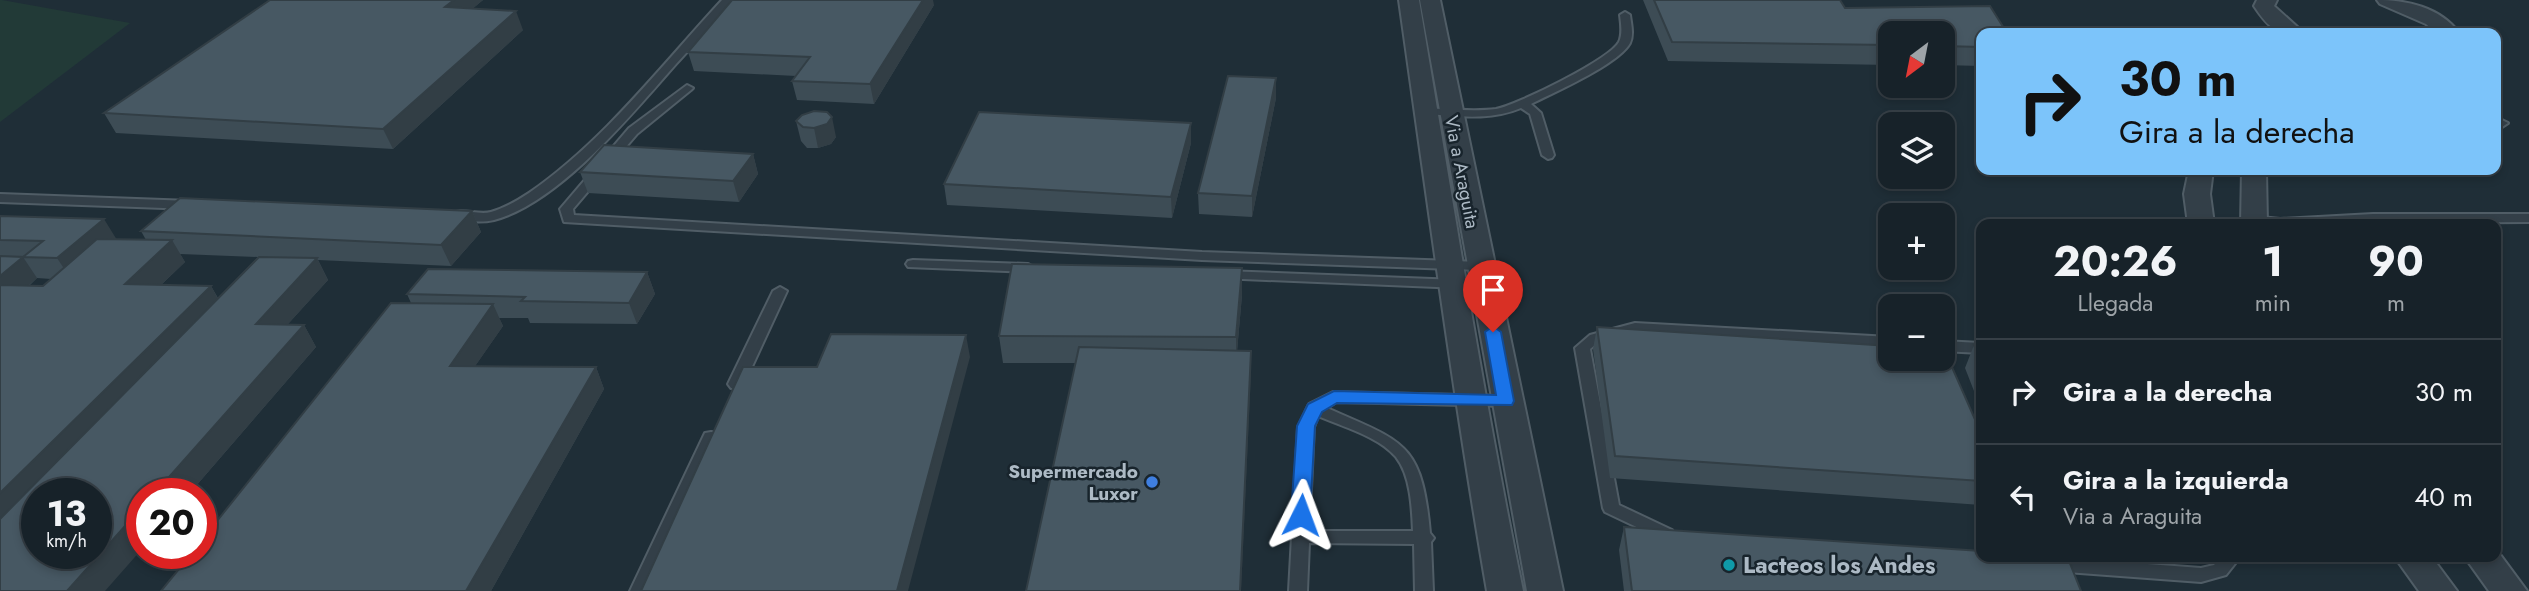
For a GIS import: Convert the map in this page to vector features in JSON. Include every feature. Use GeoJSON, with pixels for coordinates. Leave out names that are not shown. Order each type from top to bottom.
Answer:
{"type":"FeatureCollection","features":[{"type":"Feature","properties":{"kind":"street","name":"Via a Araguita"},"geometry":{"type":"LineString","coordinates":[[1409,0],[1483,276],[1545,591]]}},
{"type":"Feature","properties":{"kind":"street","name":"Via a Araguita"},"geometry":{"type":"LineString","coordinates":[[1430,0],[1452,274],[1469,398],[1505,591]]}},
{"type":"Feature","properties":{"kind":"street"},"geometry":{"type":"LineString","coordinates":[[2267,0],[2264,6],[2273,19],[2285,28]]}},
{"type":"Feature","properties":{"kind":"street"},"geometry":{"type":"LineString","coordinates":[[2387,0],[2433,20],[2442,28]]}},
{"type":"Feature","properties":{"kind":"street"},"geometry":{"type":"LineString","coordinates":[[2200,175],[2197,194],[2200,219]]}},
{"type":"Feature","properties":{"kind":"street"},"geometry":{"type":"LineString","coordinates":[[2253,219],[2254,175]]}},
{"type":"Feature","properties":{"kind":"street"},"geometry":{"type":"LineString","coordinates":[[2416,562],[2439,591]]}},
{"type":"Feature","properties":{"kind":"street"},"geometry":{"type":"LineString","coordinates":[[2487,562],[2510,591]]}},
{"type":"Feature","properties":{"kind":"lane"},"geometry":{"type":"LineString","coordinates":[[437,214],[492,217],[550,186],[578,162],[728,0]]}},
{"type":"Feature","properties":{"kind":"lane"},"geometry":{"type":"LineString","coordinates":[[1438,112],[1500,111],[1523,103],[1593,67],[1620,49],[1627,38],[1625,15]]}},
{"type":"Feature","properties":{"kind":"lane"},"geometry":{"type":"LineString","coordinates":[[687,88],[634,131],[566,209],[569,219],[1483,276]]}},
{"type":"Feature","properties":{"kind":"lane"},"geometry":{"type":"LineString","coordinates":[[1523,103],[1535,113],[1548,155]]}},
{"type":"Feature","properties":{"kind":"lane"},"geometry":{"type":"LineString","coordinates":[[0,198],[205,205]]}},
{"type":"Feature","properties":{"kind":"lane"},"geometry":{"type":"LineString","coordinates":[[2354,219],[2529,218]]}},
{"type":"Feature","properties":{"kind":"lane"},"geometry":{"type":"LineString","coordinates":[[913,264],[1038,268]]}},
{"type":"Feature","properties":{"kind":"lane"},"geometry":{"type":"LineString","coordinates":[[1205,274],[1452,274]]}},
{"type":"Feature","properties":{"kind":"lane"},"geometry":{"type":"LineString","coordinates":[[639,591],[780,291]]}},
{"type":"Feature","properties":{"kind":"lane"},"geometry":{"type":"LineString","coordinates":[[1688,538],[1660,534],[1611,508],[1582,348],[1595,338],[1635,328],[1878,341]]}},
{"type":"Feature","properties":{"kind":"lane"},"geometry":{"type":"LineString","coordinates":[[1955,347],[1976,348]]}},
{"type":"Feature","properties":{"kind":"lane"},"geometry":{"type":"LineString","coordinates":[[1298,591],[1306,426],[1314,408],[1334,397],[1469,398],[1506,401]]}},
{"type":"Feature","properties":{"kind":"lane"},"geometry":{"type":"LineString","coordinates":[[1314,408],[1401,454],[1410,468],[1425,538],[1424,591]]}},
{"type":"Feature","properties":{"kind":"lane"},"geometry":{"type":"LineString","coordinates":[[1299,537],[1425,538]]}},
{"type":"Feature","properties":{"kind":"lane"},"geometry":{"type":"LineString","coordinates":[[2038,563],[2201,575],[2220,570],[2227,562]]}},
{"type":"Feature","properties":{"kind":"green space"},"geometry":{"type":"Polygon","coordinates":[[[2,0],[130,23],[0,122],[2,0]]]}},
{"type":"Feature","properties":{"kind":"building"},"geometry":{"type":"Polygon","coordinates":[[[270,0],[454,0],[445,7],[516,11],[383,129],[104,113],[270,0]]]}},
{"type":"Feature","properties":{"kind":"building"},"geometry":{"type":"Polygon","coordinates":[[[732,0],[923,0],[870,84],[792,81],[810,57],[688,52],[732,0]]]}},
{"type":"Feature","properties":{"kind":"building"},"geometry":{"type":"Polygon","coordinates":[[[1654,0],[1840,0],[1845,8],[1990,6],[2004,28],[1976,28],[1976,47],[1955,46],[1955,21],[1878,21],[1878,45],[1672,42],[1654,0]]]}},
{"type":"Feature","properties":{"kind":"building"},"geometry":{"type":"Polygon","coordinates":[[[1228,76],[1276,78],[1252,196],[1198,193],[1228,76]]]}},
{"type":"Feature","properties":{"kind":"building"},"geometry":{"type":"Polygon","coordinates":[[[814,111],[827,112],[832,117],[827,124],[814,128],[803,127],[796,121],[802,115],[814,111]]]}},
{"type":"Feature","properties":{"kind":"building"},"geometry":{"type":"Polygon","coordinates":[[[979,112],[1191,123],[1171,197],[944,184],[979,112]]]}},
{"type":"Feature","properties":{"kind":"building"},"geometry":{"type":"Polygon","coordinates":[[[604,145],[753,154],[733,181],[580,172],[604,145]]]}},
{"type":"Feature","properties":{"kind":"building"},"geometry":{"type":"Polygon","coordinates":[[[180,198],[472,211],[441,245],[141,231],[180,198]]]}},
{"type":"Feature","properties":{"kind":"building"},"geometry":{"type":"Polygon","coordinates":[[[0,216],[104,219],[57,258],[23,257],[43,241],[0,240],[0,216]]]}},
{"type":"Feature","properties":{"kind":"building"},"geometry":{"type":"Polygon","coordinates":[[[97,239],[172,240],[125,284],[211,286],[0,493],[0,285],[43,286],[97,239]]]}},
{"type":"Feature","properties":{"kind":"building"},"geometry":{"type":"Polygon","coordinates":[[[0,256],[23,257],[0,276],[0,256]]]}},
{"type":"Feature","properties":{"kind":"building"},"geometry":{"type":"Polygon","coordinates":[[[259,257],[317,258],[256,324],[304,325],[168,478],[126,478],[126,525],[112,541],[112,478],[41,478],[259,257]]]}},
{"type":"Feature","properties":{"kind":"building"},"geometry":{"type":"Polygon","coordinates":[[[1012,264],[1242,268],[1236,337],[999,336],[1012,264]]]}},
{"type":"Feature","properties":{"kind":"building"},"geometry":{"type":"Polygon","coordinates":[[[428,269],[647,272],[629,303],[521,301],[525,297],[407,294],[428,269]]]}},
{"type":"Feature","properties":{"kind":"building"},"geometry":{"type":"Polygon","coordinates":[[[391,303],[493,304],[450,366],[596,367],[466,591],[161,591],[179,569],[217,569],[217,521],[391,303]]]}},
{"type":"Feature","properties":{"kind":"building"},"geometry":{"type":"Polygon","coordinates":[[[1597,327],[1878,345],[1878,371],[1954,371],[1976,422],[1976,481],[1615,456],[1597,327]]]}},
{"type":"Feature","properties":{"kind":"building"},"geometry":{"type":"Polygon","coordinates":[[[831,334],[966,335],[897,591],[641,591],[743,367],[817,367],[831,334]]]}},
{"type":"Feature","properties":{"kind":"building","name":"Supermercado Luxor"},"geometry":{"type":"Polygon","coordinates":[[[1079,347],[1251,351],[1240,591],[1026,591],[1079,347]]]}},
{"type":"Feature","properties":{"kind":"building"},"geometry":{"type":"Polygon","coordinates":[[[21,498],[21,569],[87,569],[67,591],[0,591],[0,519],[21,498]]]}},
{"type":"Feature","properties":{"kind":"building"},"geometry":{"type":"Polygon","coordinates":[[[1624,527],[1976,551],[1976,562],[2069,562],[2081,591],[1632,591],[1624,527]]]}},
{"type":"Feature","properties":{"kind":"place","name":"Supermercado Luxor"},"geometry":{"type":"Point","coordinates":[1152,482]}},
{"type":"Feature","properties":{"kind":"place","name":"Lacteos los Andes"},"geometry":{"type":"Point","coordinates":[1729,565]}},
{"type":"Feature","properties":{"kind":"route"},"geometry":{"type":"LineString","coordinates":[[1301,515],[1306,426],[1314,408],[1334,397],[1469,398],[1506,401],[1493,332]]}}]}
